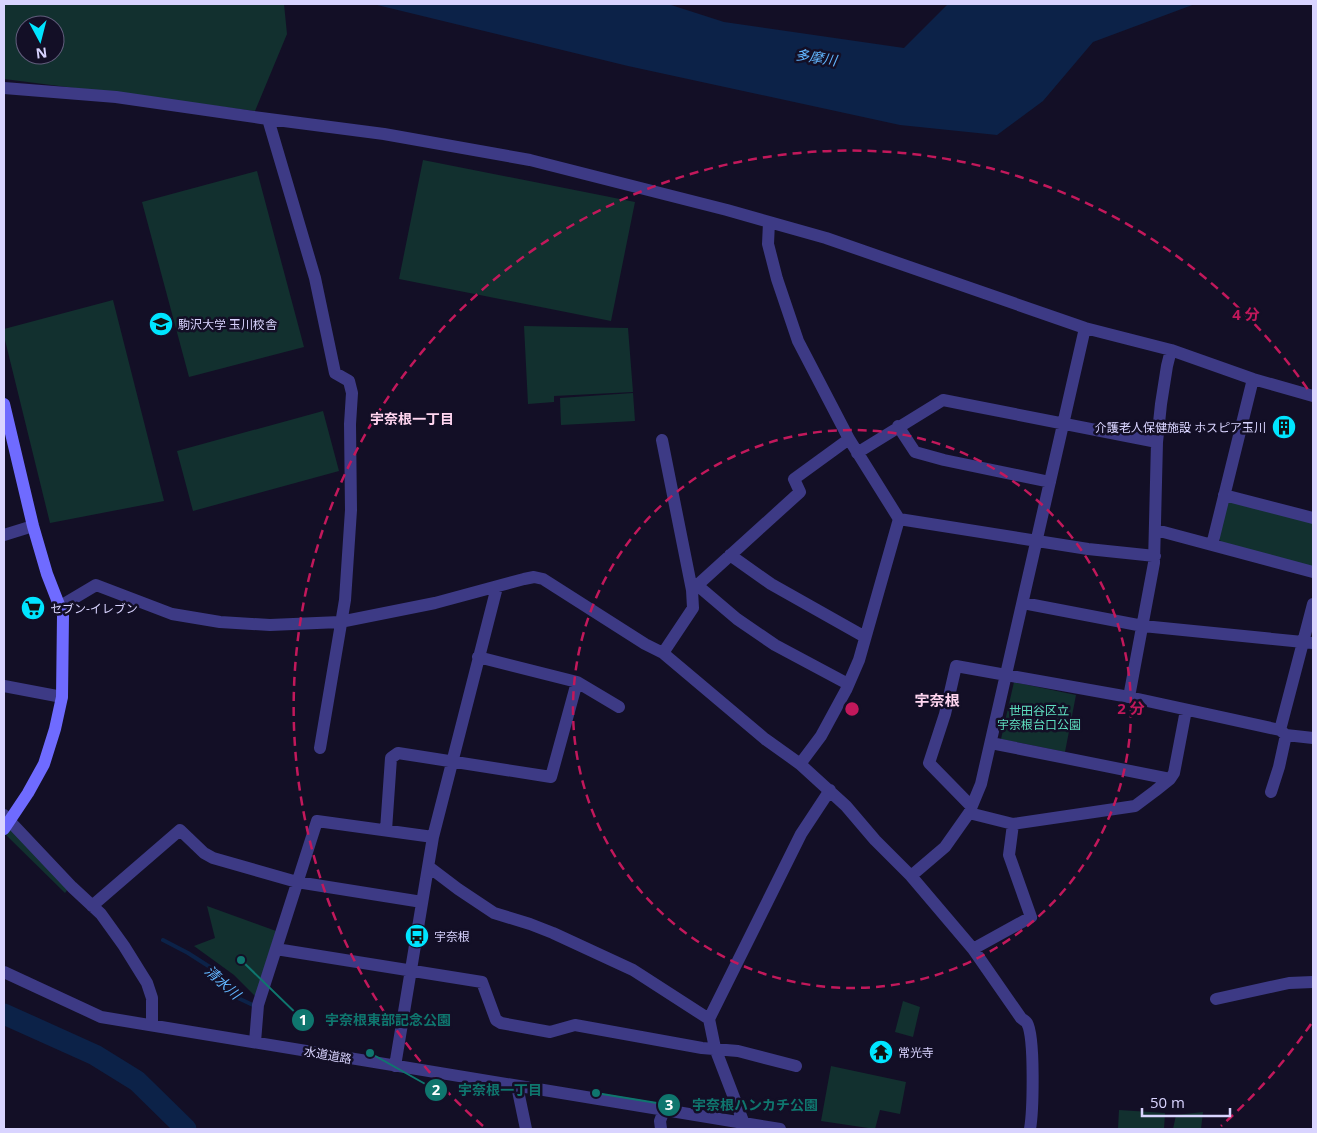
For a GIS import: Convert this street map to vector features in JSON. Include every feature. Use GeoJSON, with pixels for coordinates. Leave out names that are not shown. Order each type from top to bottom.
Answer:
{"type":"FeatureCollection","features":[{"type":"Feature","properties":{"kind":"street"},"geometry":{"type":"LineString","coordinates":[[4,88],[116,97],[384,134],[530,160],[826,238],[1085,328],[1171,350],[1253,379],[1313,396]]}},
{"type":"Feature","properties":{"kind":"street"},"geometry":{"type":"LineString","coordinates":[[268,119],[315,278],[334,373],[349,381],[352,392],[350,424],[351,510],[345,600],[320,748]]}},
{"type":"Feature","properties":{"kind":"street"},"geometry":{"type":"LineString","coordinates":[[769,222],[768,244],[798,341],[849,439],[899,519],[1088,549],[1155,556]]}},
{"type":"Feature","properties":{"kind":"street"},"geometry":{"type":"LineString","coordinates":[[911,876],[945,847],[970,809],[981,784],[1085,328]]}},
{"type":"Feature","properties":{"kind":"street"},"geometry":{"type":"LineString","coordinates":[[1130,697],[1155,556],[1157,442],[1164,385],[1171,350]]}},
{"type":"Feature","properties":{"kind":"street"},"geometry":{"type":"LineString","coordinates":[[1212,545],[1253,379]]}},
{"type":"Feature","properties":{"kind":"street"},"geometry":{"type":"LineString","coordinates":[[857,453],[943,400],[1157,442]]}},
{"type":"Feature","properties":{"kind":"street"},"geometry":{"type":"LineString","coordinates":[[4,408],[33,526],[62,615],[62,698],[55,729],[44,764],[28,793],[6,821],[101,914],[147,983],[152,998],[152,1024]]}},
{"type":"Feature","properties":{"kind":"street"},"geometry":{"type":"LineString","coordinates":[[898,426],[915,452],[944,460],[1050,482]]}},
{"type":"Feature","properties":{"kind":"street"},"geometry":{"type":"LineString","coordinates":[[694,588],[800,492],[794,479],[849,439]]}},
{"type":"Feature","properties":{"kind":"street"},"geometry":{"type":"LineString","coordinates":[[662,440],[694,588],[692,608],[663,653]]}},
{"type":"Feature","properties":{"kind":"street"},"geometry":{"type":"LineString","coordinates":[[1224,495],[1313,518]]}},
{"type":"Feature","properties":{"kind":"street"},"geometry":{"type":"LineString","coordinates":[[800,764],[820,736],[859,660],[899,519]]}},
{"type":"Feature","properties":{"kind":"street"},"geometry":{"type":"LineString","coordinates":[[4,535],[33,526]]}},
{"type":"Feature","properties":{"kind":"street"},"geometry":{"type":"LineString","coordinates":[[1156,530],[1313,572]]}},
{"type":"Feature","properties":{"kind":"street"},"geometry":{"type":"LineString","coordinates":[[730,554],[771,584],[865,637]]}},
{"type":"Feature","properties":{"kind":"street"},"geometry":{"type":"LineString","coordinates":[[59,607],[96,585],[172,614],[220,622],[270,625],[340,622],[435,603],[534,577],[543,579],[645,644],[663,653],[765,739],[800,764],[830,790],[875,840],[911,876],[974,949],[1021,1018],[1028,1024],[1033,1094],[1030,1129]]}},
{"type":"Feature","properties":{"kind":"street"},"geometry":{"type":"LineString","coordinates":[[395,1066],[433,837],[497,587]]}},
{"type":"Feature","properties":{"kind":"street"},"geometry":{"type":"LineString","coordinates":[[694,588],[775,645],[848,684]]}},
{"type":"Feature","properties":{"kind":"street"},"geometry":{"type":"LineString","coordinates":[[1023,603],[1143,626],[1309,642]]}},
{"type":"Feature","properties":{"kind":"street"},"geometry":{"type":"LineString","coordinates":[[1271,792],[1279,767],[1283,733],[1309,642],[1313,604]]}},
{"type":"Feature","properties":{"kind":"street"},"geometry":{"type":"LineString","coordinates":[[478,657],[577,682],[619,707]]}},
{"type":"Feature","properties":{"kind":"street"},"geometry":{"type":"LineString","coordinates":[[1186,710],[1174,773],[1135,806],[1013,824],[970,809],[929,763],[945,714],[956,666],[1130,697],[1186,710],[1283,733],[1313,738]]}},
{"type":"Feature","properties":{"kind":"street"},"geometry":{"type":"LineString","coordinates":[[386,830],[391,758],[398,753],[551,777],[577,682]]}},
{"type":"Feature","properties":{"kind":"street"},"geometry":{"type":"LineString","coordinates":[[4,686],[62,698]]}},
{"type":"Feature","properties":{"kind":"street"},"geometry":{"type":"LineString","coordinates":[[991,743],[1170,778]]}},
{"type":"Feature","properties":{"kind":"street"},"geometry":{"type":"LineString","coordinates":[[745,1126],[715,1048],[709,1019],[801,834],[830,790]]}},
{"type":"Feature","properties":{"kind":"street"},"geometry":{"type":"LineString","coordinates":[[255,1042],[258,1004],[317,821],[433,837]]}},
{"type":"Feature","properties":{"kind":"street"},"geometry":{"type":"LineString","coordinates":[[974,949],[1031,917],[1008,855],[1013,824]]}},
{"type":"Feature","properties":{"kind":"street"},"geometry":{"type":"LineString","coordinates":[[92,906],[180,830],[204,853],[213,858],[297,882],[422,902]]}},
{"type":"Feature","properties":{"kind":"street"},"geometry":{"type":"LineString","coordinates":[[429,867],[494,913],[546,930],[633,970],[709,1019]]}},
{"type":"Feature","properties":{"kind":"street"},"geometry":{"type":"LineString","coordinates":[[276,949],[482,982],[496,1020],[501,1023],[550,1032],[575,1025],[702,1048],[738,1051],[796,1066]]}},
{"type":"Feature","properties":{"kind":"street","name":"水道道路"},"geometry":{"type":"LineString","coordinates":[[4,972],[101,1017],[664,1110],[745,1126],[780,1129]]}},
{"type":"Feature","properties":{"kind":"street"},"geometry":{"type":"LineString","coordinates":[[1216,999],[1289,983],[1313,982]]}},
{"type":"Feature","properties":{"kind":"street"},"geometry":{"type":"LineString","coordinates":[[517,1086],[526,1129]]}},
{"type":"Feature","properties":{"kind":"street"},"geometry":{"type":"LineString","coordinates":[[662,1129],[660,1121],[664,1110]]}},
{"type":"Feature","properties":{"kind":"green space"},"geometry":{"type":"Polygon","coordinates":[[[4,4],[284,4],[287,34],[255,111],[4,79],[4,4]]]}},
{"type":"Feature","properties":{"kind":"green space"},"geometry":{"type":"Polygon","coordinates":[[[423,160],[635,202],[611,321],[399,279],[423,160]]]}},
{"type":"Feature","properties":{"kind":"green space"},"geometry":{"type":"Polygon","coordinates":[[[257,171],[304,347],[189,377],[142,202],[257,171]]]}},
{"type":"Feature","properties":{"kind":"green space"},"geometry":{"type":"Polygon","coordinates":[[[113,300],[164,501],[50,523],[4,336],[4,329],[113,300]]]}},
{"type":"Feature","properties":{"kind":"green space"},"geometry":{"type":"Polygon","coordinates":[[[524,326],[628,328],[633,392],[554,396],[554,402],[528,404],[524,326]]]}},
{"type":"Feature","properties":{"kind":"green space"},"geometry":{"type":"Polygon","coordinates":[[[633,393],[635,421],[561,425],[560,398],[633,393]]]}},
{"type":"Feature","properties":{"kind":"green space"},"geometry":{"type":"Polygon","coordinates":[[[323,411],[339,471],[193,511],[177,451],[323,411]]]}},
{"type":"Feature","properties":{"kind":"green space"},"geometry":{"type":"Polygon","coordinates":[[[1232,502],[1313,522],[1313,567],[1222,543],[1218,537],[1226,504],[1232,502]]]}},
{"type":"Feature","properties":{"kind":"green space","name":"世田谷区立 宇奈根台口公園"},"geometry":{"type":"Polygon","coordinates":[[[1014,682],[1076,695],[1065,752],[1001,739],[1014,682]]]}},
{"type":"Feature","properties":{"kind":"green space"},"geometry":{"type":"Polygon","coordinates":[[[11,822],[71,885],[65,893],[4,833],[11,822]]]}},
{"type":"Feature","properties":{"kind":"green space"},"geometry":{"type":"Polygon","coordinates":[[[207,906],[276,931],[256,997],[234,975],[194,946],[215,938],[207,906]]]}},
{"type":"Feature","properties":{"kind":"green space"},"geometry":{"type":"Polygon","coordinates":[[[903,1001],[920,1007],[913,1037],[895,1032],[903,1001]]]}},
{"type":"Feature","properties":{"kind":"green space"},"geometry":{"type":"Polygon","coordinates":[[[831,1066],[906,1082],[900,1114],[880,1110],[875,1129],[821,1121],[831,1066]]]}},
{"type":"Feature","properties":{"kind":"green space"},"geometry":{"type":"Polygon","coordinates":[[[1119,1110],[1165,1113],[1164,1129],[1118,1129],[1119,1110]]]}},
{"type":"Feature","properties":{"kind":"green space"},"geometry":{"type":"Polygon","coordinates":[[[1203,1112],[1201,1129],[1173,1129],[1176,1115],[1203,1112]]]}},
{"type":"Feature","properties":{"kind":"water","name":"多摩川"},"geometry":{"type":"Polygon","coordinates":[[[373,4],[668,4],[724,22],[904,48],[948,4],[1195,4],[1093,42],[1043,101],[997,135],[900,125],[628,66],[373,4]]]}},
{"type":"Feature","properties":{"kind":"waterway","name":"清水川"},"geometry":{"type":"LineString","coordinates":[[163,940],[213,969],[238,998],[255,1006]]}},
{"type":"Feature","properties":{"kind":"waterway"},"geometry":{"type":"LineString","coordinates":[[4,1014],[95,1055],[137,1081],[186,1129]]}},
{"type":"Feature","properties":{"kind":"place","name":"駒沢大学 玉川校舎"},"geometry":{"type":"Point","coordinates":[161,324]}},
{"type":"Feature","properties":{"kind":"place","name":"介護老人保健施設 ホスピア玉川"},"geometry":{"type":"Point","coordinates":[1284,427]}},
{"type":"Feature","properties":{"kind":"place","name":"セブン-イレブン"},"geometry":{"type":"Point","coordinates":[33,608]}},
{"type":"Feature","properties":{"kind":"place","name":"宇奈根"},"geometry":{"type":"Point","coordinates":[417,936]}},
{"type":"Feature","properties":{"kind":"place","name":"宇奈根東部記念公園"},"geometry":{"type":"Point","coordinates":[241,960]}},
{"type":"Feature","properties":{"kind":"place","name":"常光寺"},"geometry":{"type":"Point","coordinates":[881,1052]}},
{"type":"Feature","properties":{"kind":"place","name":"宇奈根一丁目"},"geometry":{"type":"Point","coordinates":[370,1053]}},
{"type":"Feature","properties":{"kind":"place","name":"宇奈根ハンカチ公園"},"geometry":{"type":"Point","coordinates":[596,1093]}},
{"type":"Feature","properties":{"kind":"district","name":"宇奈根一丁目"},"geometry":{"type":"Point","coordinates":[412,418]}},
{"type":"Feature","properties":{"kind":"district","name":"宇奈根"},"geometry":{"type":"Point","coordinates":[937,700]}}]}
